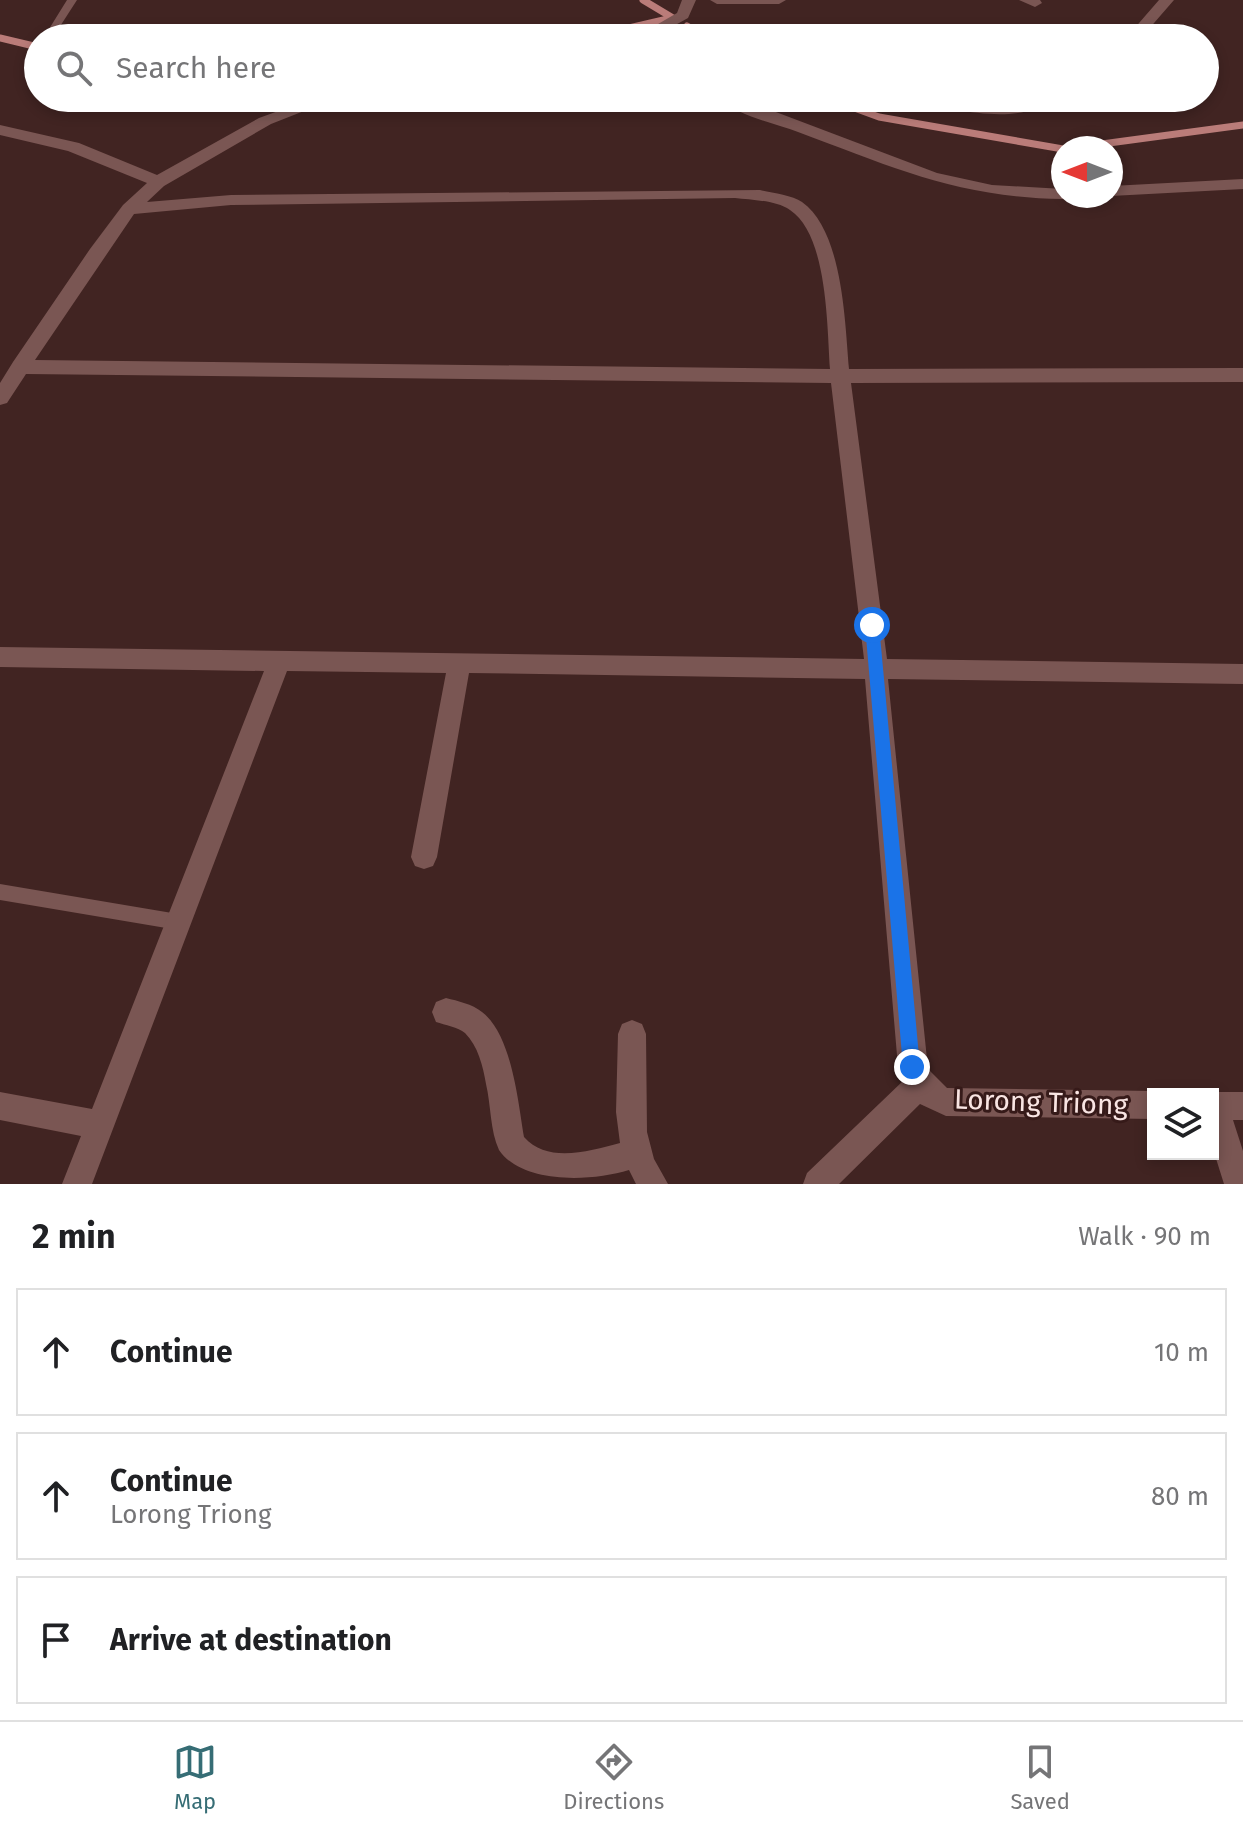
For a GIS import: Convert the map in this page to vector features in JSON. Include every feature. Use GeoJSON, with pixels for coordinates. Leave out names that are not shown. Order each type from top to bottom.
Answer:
{"type":"FeatureCollection","features":[{"type":"Feature","properties":{"kind":"street"},"geometry":{"type":"LineString","coordinates":[[667,24],[683,15],[689,0]]}},
{"type":"Feature","properties":{"kind":"street"},"geometry":{"type":"LineString","coordinates":[[717,0],[779,0]]}},
{"type":"Feature","properties":{"kind":"street"},"geometry":{"type":"LineString","coordinates":[[1146,24],[1167,0]]}},
{"type":"Feature","properties":{"kind":"street"},"geometry":{"type":"LineString","coordinates":[[0,398],[129,209],[158,182],[265,121],[290,112]]}},
{"type":"Feature","properties":{"kind":"street"},"geometry":{"type":"LineString","coordinates":[[760,112],[868,157],[952,185],[1009,193],[1051,194]]}},
{"type":"Feature","properties":{"kind":"street"},"geometry":{"type":"LineString","coordinates":[[0,130],[73,147],[158,182]]}},
{"type":"Feature","properties":{"kind":"street"},"geometry":{"type":"LineString","coordinates":[[1123,190],[1243,184]]}},
{"type":"Feature","properties":{"kind":"street","name":"Lorong Triong"},"geometry":{"type":"LineString","coordinates":[[129,209],[231,200],[735,193],[796,206],[807,217],[826,256],[875,670],[912,1067],[920,1084],[934,1097],[946,1102],[1147,1105]]}},
{"type":"Feature","properties":{"kind":"street"},"geometry":{"type":"LineString","coordinates":[[20,367],[790,378],[1243,375]]}},
{"type":"Feature","properties":{"kind":"street"},"geometry":{"type":"LineString","coordinates":[[0,657],[1243,674]]}},
{"type":"Feature","properties":{"kind":"street"},"geometry":{"type":"LineString","coordinates":[[77,1184],[279,661]]}},
{"type":"Feature","properties":{"kind":"street"},"geometry":{"type":"LineString","coordinates":[[424,857],[459,663]]}},
{"type":"Feature","properties":{"kind":"street"},"geometry":{"type":"LineString","coordinates":[[446,1012],[466,1017],[479,1026],[491,1052],[511,1144],[517,1158],[531,1170],[571,1173],[637,1153]]}},
{"type":"Feature","properties":{"kind":"street"},"geometry":{"type":"LineString","coordinates":[[632,1034],[633,1124],[637,1153],[653,1184]]}},
{"type":"Feature","properties":{"kind":"street"},"geometry":{"type":"LineString","coordinates":[[818,1184],[920,1084]]}},
{"type":"Feature","properties":{"kind":"street"},"geometry":{"type":"LineString","coordinates":[[0,1106],[100,1125]]}},
{"type":"Feature","properties":{"kind":"street"},"geometry":{"type":"LineString","coordinates":[[1223,1106],[1239,1184]]}},
{"type":"Feature","properties":{"kind":"lane"},"geometry":{"type":"LineString","coordinates":[[57,24],[72,0]]}},
{"type":"Feature","properties":{"kind":"lane"},"geometry":{"type":"LineString","coordinates":[[0,892],[178,922]]}},
{"type":"Feature","properties":{"kind":"waterway"},"geometry":{"type":"LineString","coordinates":[[643,0],[673,18]]}},
{"type":"Feature","properties":{"kind":"waterway"},"geometry":{"type":"LineString","coordinates":[[646,24],[672,18]]}},
{"type":"Feature","properties":{"kind":"waterway"},"geometry":{"type":"LineString","coordinates":[[0,38],[24,44]]}},
{"type":"Feature","properties":{"kind":"waterway"},"geometry":{"type":"LineString","coordinates":[[865,112],[1051,147]]}},
{"type":"Feature","properties":{"kind":"waterway"},"geometry":{"type":"LineString","coordinates":[[1123,141],[1243,125]]}},
{"type":"Feature","properties":{"kind":"route"},"geometry":{"type":"LineString","coordinates":[[872,625],[912,1067]]}}]}
